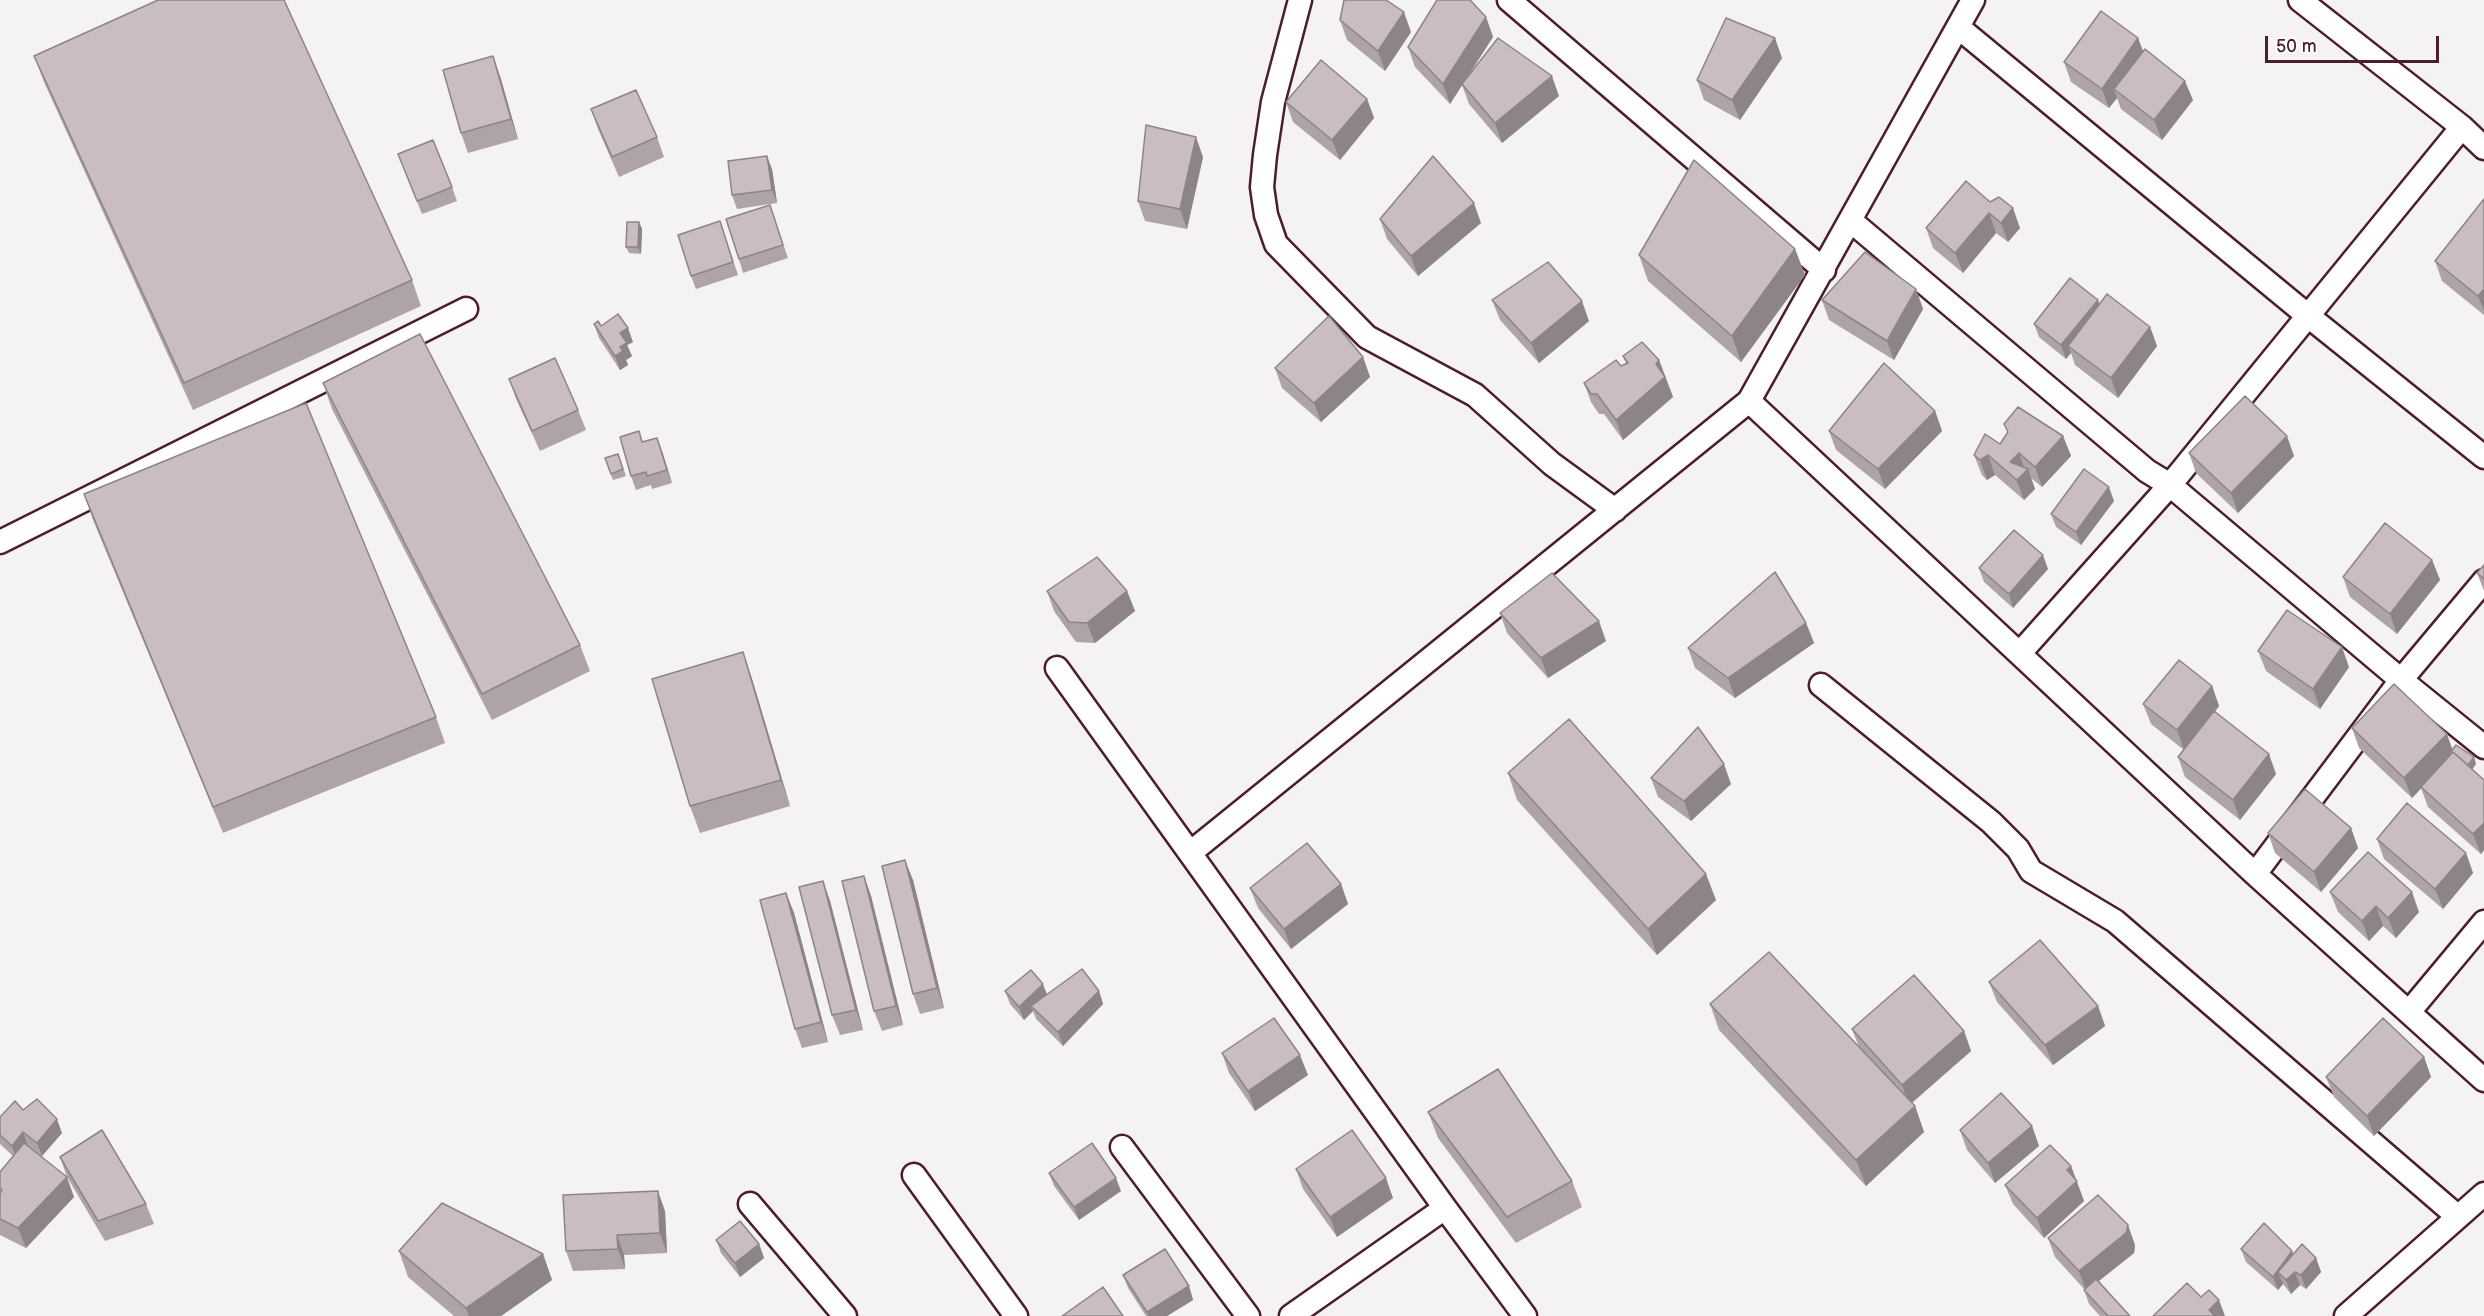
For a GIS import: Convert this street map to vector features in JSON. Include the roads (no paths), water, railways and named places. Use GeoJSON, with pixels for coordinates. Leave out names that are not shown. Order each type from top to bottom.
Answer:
{"type":"FeatureCollection","features":[{"type":"Feature","properties":{"kind":"street"},"geometry":{"type":"LineString","coordinates":[[1300,0],[1273,102],[1264,155],[1262,187],[1266,215],[1276,244],[1367,337],[1474,395],[1552,464],[1615,510]]}},
{"type":"Feature","properties":{"kind":"street"},"geometry":{"type":"LineString","coordinates":[[1509,0],[1824,270]]}},
{"type":"Feature","properties":{"kind":"street"},"geometry":{"type":"LineString","coordinates":[[1190,853],[1749,401],[1973,0]]}},
{"type":"Feature","properties":{"kind":"street"},"geometry":{"type":"LineString","coordinates":[[2300,0],[2462,127],[2484,148]]}},
{"type":"Feature","properties":{"kind":"street"},"geometry":{"type":"LineString","coordinates":[[1958,27],[2307,315],[2484,457]]}},
{"type":"Feature","properties":{"kind":"street"},"geometry":{"type":"LineString","coordinates":[[2020,653],[2170,485],[2462,127]]}},
{"type":"Feature","properties":{"kind":"street"},"geometry":{"type":"LineString","coordinates":[[1851,221],[2147,471],[2170,485],[2400,680],[2484,747]]}},
{"type":"Feature","properties":{"kind":"street"},"geometry":{"type":"LineString","coordinates":[[0,542],[466,309]]}},
{"type":"Feature","properties":{"kind":"street"},"geometry":{"type":"LineString","coordinates":[[1749,401],[2255,874],[2484,1080]]}},
{"type":"Feature","properties":{"kind":"street"},"geometry":{"type":"LineString","coordinates":[[2255,874],[2400,680],[2484,581]]}},
{"type":"Feature","properties":{"kind":"street"},"geometry":{"type":"LineString","coordinates":[[1057,668],[1525,1316]]}},
{"type":"Feature","properties":{"kind":"street"},"geometry":{"type":"LineString","coordinates":[[1821,685],[1991,822],[2018,849],[2031,871],[2115,921],[2457,1216]]}},
{"type":"Feature","properties":{"kind":"street"},"geometry":{"type":"LineString","coordinates":[[2409,1012],[2484,922]]}},
{"type":"Feature","properties":{"kind":"street"},"geometry":{"type":"LineString","coordinates":[[1122,1147],[1248,1316]]}},
{"type":"Feature","properties":{"kind":"street"},"geometry":{"type":"LineString","coordinates":[[914,1175],[1016,1316]]}},
{"type":"Feature","properties":{"kind":"street"},"geometry":{"type":"LineString","coordinates":[[2346,1316],[2484,1194]]}},
{"type":"Feature","properties":{"kind":"street"},"geometry":{"type":"LineString","coordinates":[[750,1204],[845,1316]]}},
{"type":"Feature","properties":{"kind":"street"},"geometry":{"type":"LineString","coordinates":[[1291,1316],[1445,1208]]}}]}
